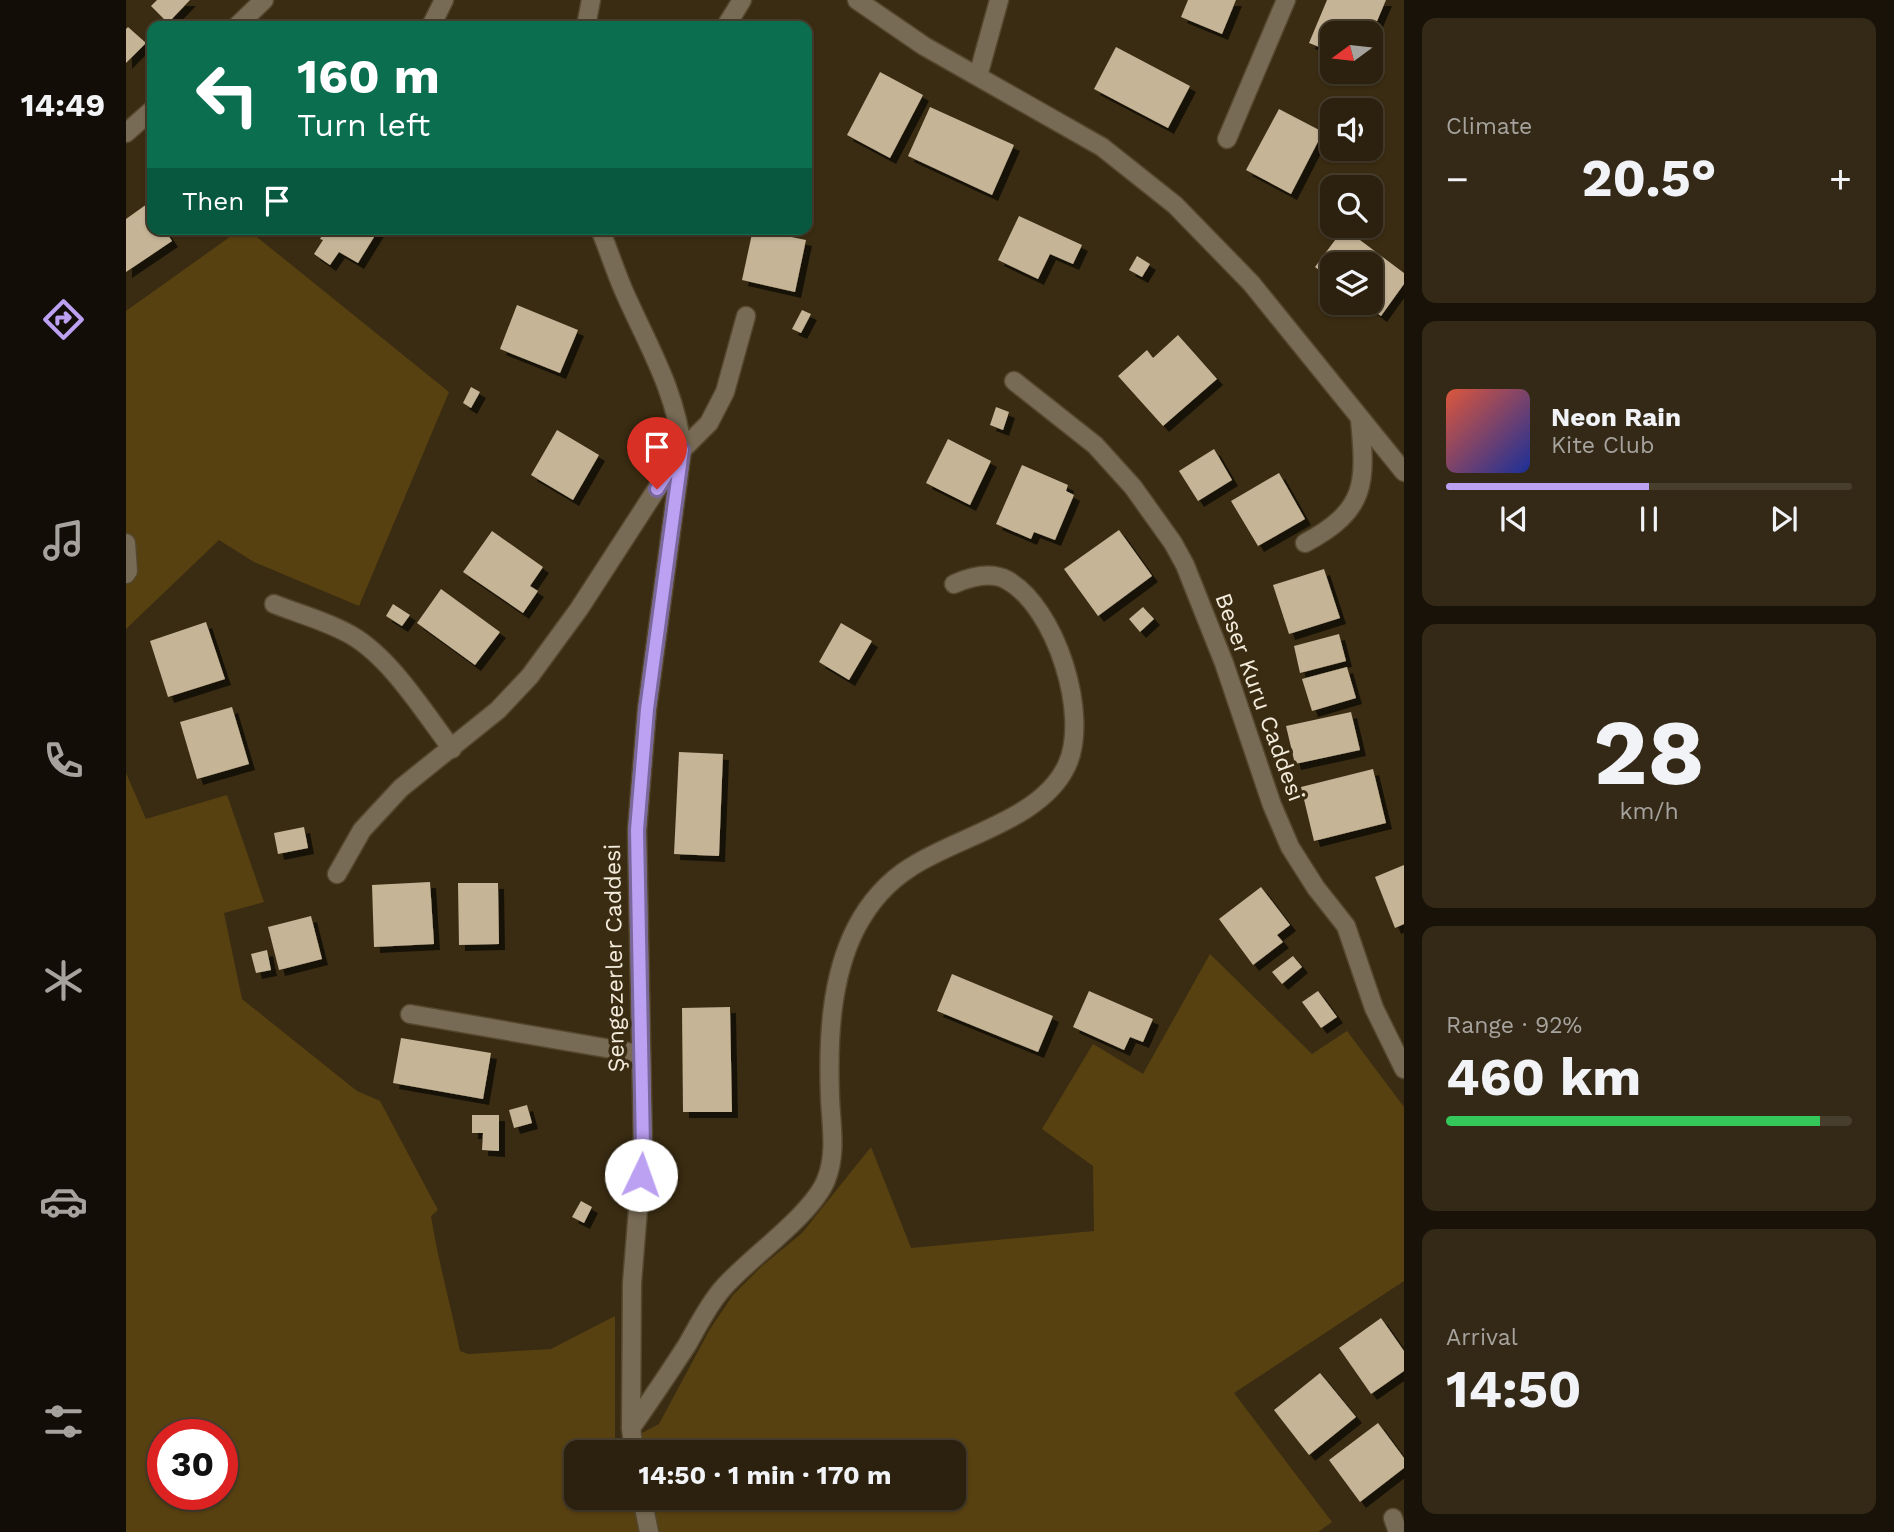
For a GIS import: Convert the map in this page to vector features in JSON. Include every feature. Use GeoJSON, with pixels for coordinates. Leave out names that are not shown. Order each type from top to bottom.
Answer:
{"type":"FeatureCollection","features":[{"type":"Feature","properties":{"kind":"street"},"geometry":{"type":"LineString","coordinates":[[242,21],[264,0]]}},
{"type":"Feature","properties":{"kind":"street"},"geometry":{"type":"LineString","coordinates":[[433,21],[444,0]]}},
{"type":"Feature","properties":{"kind":"street"},"geometry":{"type":"LineString","coordinates":[[587,21],[591,0]]}},
{"type":"Feature","properties":{"kind":"street"},"geometry":{"type":"LineString","coordinates":[[729,21],[742,0]]}},
{"type":"Feature","properties":{"kind":"street"},"geometry":{"type":"LineString","coordinates":[[857,0],[924,46],[1102,147],[1175,205],[1251,283],[1404,472]]}},
{"type":"Feature","properties":{"kind":"street"},"geometry":{"type":"LineString","coordinates":[[978,76],[999,0]]}},
{"type":"Feature","properties":{"kind":"street"},"geometry":{"type":"LineString","coordinates":[[1227,139],[1286,0]]}},
{"type":"Feature","properties":{"kind":"street"},"geometry":{"type":"LineString","coordinates":[[126,133],[147,114]]}},
{"type":"Feature","properties":{"kind":"street","name":"Şengezerler Caddesi"},"geometry":{"type":"LineString","coordinates":[[602,235],[672,398],[680,428],[682,450],[647,709],[637,830],[643,1148],[632,1283],[632,1440]]}},
{"type":"Feature","properties":{"kind":"street"},"geometry":{"type":"LineString","coordinates":[[337,874],[362,830],[401,788],[498,710],[530,676],[579,609],[682,450],[709,423],[724,392],[746,316]]}},
{"type":"Feature","properties":{"kind":"street","name":"Beser Kuru Caddesi"},"geometry":{"type":"LineString","coordinates":[[1014,381],[1095,445],[1133,487],[1173,542],[1185,565],[1224,663],[1272,805],[1290,847],[1316,888],[1346,926],[1374,1008],[1404,1069]]}},
{"type":"Feature","properties":{"kind":"street"},"geometry":{"type":"LineString","coordinates":[[1305,543],[1333,525],[1359,496],[1364,456],[1360,420]]}},
{"type":"Feature","properties":{"kind":"street"},"geometry":{"type":"LineString","coordinates":[[126,543],[126,574]]}},
{"type":"Feature","properties":{"kind":"street"},"geometry":{"type":"LineString","coordinates":[[631,1428],[669,1374],[720,1291],[803,1212],[825,1182],[833,1150],[831,1022],[843,963],[855,931],[869,905],[886,886],[910,867],[1020,812],[1038,800],[1054,785],[1073,752],[1073,705],[1068,679],[1052,636],[1037,610],[1024,594],[1007,580],[979,576],[954,584]]}},
{"type":"Feature","properties":{"kind":"street"},"geometry":{"type":"LineString","coordinates":[[274,604],[350,634],[366,646],[410,693],[452,749]]}},
{"type":"Feature","properties":{"kind":"street"},"geometry":{"type":"LineString","coordinates":[[410,1014],[640,1054]]}},
{"type":"Feature","properties":{"kind":"street"},"geometry":{"type":"LineString","coordinates":[[644,1510],[649,1532]]}},
{"type":"Feature","properties":{"kind":"shaded area"},"geometry":{"type":"Polygon","coordinates":[[[233,235],[254,235],[449,392],[359,606],[254,562],[219,540],[126,629],[126,311],[233,235]]]}},
{"type":"Feature","properties":{"kind":"shaded area"},"geometry":{"type":"Polygon","coordinates":[[[126,773],[146,819],[227,795],[264,902],[224,913],[242,999],[357,1091],[380,1101],[438,1210],[431,1216],[460,1351],[468,1354],[551,1349],[615,1316],[615,1440],[564,1440],[564,1510],[966,1510],[966,1440],[628,1440],[659,1424],[710,1329],[733,1295],[762,1266],[802,1233],[871,1147],[911,1248],[1094,1231],[1093,1166],[1042,1129],[1093,1044],[1143,1074],[1210,954],[1312,1054],[1347,1031],[1404,1107],[1404,1281],[1234,1393],[1332,1522],[1318,1532],[126,1532],[126,773]]]}},
{"type":"Feature","properties":{"kind":"building"},"geometry":{"type":"Polygon","coordinates":[[[157,0],[190,0],[170,21],[166,21],[151,6],[157,0]]]}},
{"type":"Feature","properties":{"kind":"building"},"geometry":{"type":"Polygon","coordinates":[[[1188,0],[1236,0],[1222,34],[1181,17],[1188,0]]]}},
{"type":"Feature","properties":{"kind":"building"},"geometry":{"type":"Polygon","coordinates":[[[1327,0],[1386,0],[1377,21],[1320,21],[1320,47],[1309,43],[1327,0]]]}},
{"type":"Feature","properties":{"kind":"building"},"geometry":{"type":"Polygon","coordinates":[[[128,27],[146,43],[126,63],[126,29],[128,27]]]}},
{"type":"Feature","properties":{"kind":"building"},"geometry":{"type":"Polygon","coordinates":[[[1116,47],[1190,86],[1168,128],[1094,89],[1116,47]]]}},
{"type":"Feature","properties":{"kind":"building"},"geometry":{"type":"Polygon","coordinates":[[[880,72],[923,95],[890,158],[847,135],[880,72]]]}},
{"type":"Feature","properties":{"kind":"building"},"geometry":{"type":"Polygon","coordinates":[[[930,107],[1014,145],[992,195],[908,156],[930,107]]]}},
{"type":"Feature","properties":{"kind":"building"},"geometry":{"type":"Polygon","coordinates":[[[1279,109],[1320,130],[1320,138],[1291,194],[1246,170],[1279,109]]]}},
{"type":"Feature","properties":{"kind":"building"},"geometry":{"type":"Polygon","coordinates":[[[147,204],[147,235],[168,235],[172,241],[126,272],[126,219],[147,204]]]}},
{"type":"Feature","properties":{"kind":"building"},"geometry":{"type":"Polygon","coordinates":[[[1019,216],[1082,245],[1073,264],[1050,254],[1038,279],[998,260],[1019,216]]]}},
{"type":"Feature","properties":{"kind":"building"},"geometry":{"type":"Polygon","coordinates":[[[322,235],[375,235],[358,263],[339,252],[330,265],[314,254],[323,240],[320,239],[322,235]]]}},
{"type":"Feature","properties":{"kind":"building"},"geometry":{"type":"Polygon","coordinates":[[[752,235],[782,235],[806,240],[795,292],[742,280],[752,235]]]}},
{"type":"Feature","properties":{"kind":"building"},"geometry":{"type":"Polygon","coordinates":[[[1337,238],[1357,238],[1376,252],[1326,252],[1337,238]]]}},
{"type":"Feature","properties":{"kind":"building"},"geometry":{"type":"Polygon","coordinates":[[[1137,256],[1150,264],[1142,277],[1129,270],[1137,256]]]}},
{"type":"Feature","properties":{"kind":"building"},"geometry":{"type":"Polygon","coordinates":[[[1383,257],[1404,273],[1404,284],[1383,313],[1383,257]]]}},
{"type":"Feature","properties":{"kind":"building"},"geometry":{"type":"Polygon","coordinates":[[[517,305],[578,330],[560,373],[500,349],[517,305]]]}},
{"type":"Feature","properties":{"kind":"building"},"geometry":{"type":"Polygon","coordinates":[[[802,310],[811,314],[801,333],[792,329],[802,310]]]}},
{"type":"Feature","properties":{"kind":"building"},"geometry":{"type":"Polygon","coordinates":[[[1178,335],[1217,379],[1163,426],[1118,376],[1147,350],[1153,358],[1178,335]]]}},
{"type":"Feature","properties":{"kind":"building"},"geometry":{"type":"Polygon","coordinates":[[[471,387],[480,392],[471,408],[463,403],[471,387]]]}},
{"type":"Feature","properties":{"kind":"building"},"geometry":{"type":"Polygon","coordinates":[[[996,407],[1009,412],[1003,430],[990,425],[996,407]]]}},
{"type":"Feature","properties":{"kind":"building"},"geometry":{"type":"Polygon","coordinates":[[[557,430],[599,455],[573,500],[531,475],[557,430]]]}},
{"type":"Feature","properties":{"kind":"building"},"geometry":{"type":"Polygon","coordinates":[[[948,439],[991,461],[970,505],[926,483],[948,439]]]}},
{"type":"Feature","properties":{"kind":"building"},"geometry":{"type":"Polygon","coordinates":[[[1214,449],[1232,480],[1198,501],[1179,471],[1214,449]]]}},
{"type":"Feature","properties":{"kind":"building"},"geometry":{"type":"Polygon","coordinates":[[[1022,465],[1068,485],[1066,491],[1074,495],[1055,540],[1034,532],[1031,539],[996,524],[1022,465]]]}},
{"type":"Feature","properties":{"kind":"building"},"geometry":{"type":"Polygon","coordinates":[[[1279,473],[1305,519],[1258,546],[1231,501],[1279,473]]]}},
{"type":"Feature","properties":{"kind":"building"},"geometry":{"type":"Polygon","coordinates":[[[1119,530],[1152,576],[1098,616],[1064,569],[1119,530]]]}},
{"type":"Feature","properties":{"kind":"building"},"geometry":{"type":"Polygon","coordinates":[[[492,531],[543,567],[530,586],[538,591],[523,613],[463,572],[492,531]]]}},
{"type":"Feature","properties":{"kind":"building"},"geometry":{"type":"Polygon","coordinates":[[[1324,569],[1340,618],[1289,634],[1273,585],[1324,569]]]}},
{"type":"Feature","properties":{"kind":"building"},"geometry":{"type":"Polygon","coordinates":[[[441,589],[500,632],[475,665],[417,623],[441,589]]]}},
{"type":"Feature","properties":{"kind":"building"},"geometry":{"type":"Polygon","coordinates":[[[393,604],[410,615],[402,626],[386,616],[393,604]]]}},
{"type":"Feature","properties":{"kind":"building"},"geometry":{"type":"Polygon","coordinates":[[[1143,607],[1154,619],[1140,632],[1129,619],[1143,607]]]}},
{"type":"Feature","properties":{"kind":"building"},"geometry":{"type":"Polygon","coordinates":[[[206,622],[225,679],[168,697],[150,641],[206,622]]]}},
{"type":"Feature","properties":{"kind":"building"},"geometry":{"type":"Polygon","coordinates":[[[841,623],[872,641],[849,680],[819,662],[841,623]]]}},
{"type":"Feature","properties":{"kind":"building"},"geometry":{"type":"Polygon","coordinates":[[[1339,634],[1346,661],[1300,673],[1294,646],[1339,634]]]}},
{"type":"Feature","properties":{"kind":"building"},"geometry":{"type":"Polygon","coordinates":[[[1347,667],[1356,698],[1312,711],[1302,679],[1347,667]]]}},
{"type":"Feature","properties":{"kind":"building"},"geometry":{"type":"Polygon","coordinates":[[[232,707],[249,764],[197,779],[180,722],[232,707]]]}},
{"type":"Feature","properties":{"kind":"building"},"geometry":{"type":"Polygon","coordinates":[[[1351,712],[1360,750],[1295,764],[1286,726],[1351,712]]]}},
{"type":"Feature","properties":{"kind":"building"},"geometry":{"type":"Polygon","coordinates":[[[679,752],[723,754],[719,856],[674,854],[679,752]]]}},
{"type":"Feature","properties":{"kind":"building"},"geometry":{"type":"Polygon","coordinates":[[[1373,769],[1386,823],[1314,841],[1301,787],[1373,769]]]}},
{"type":"Feature","properties":{"kind":"building"},"geometry":{"type":"Polygon","coordinates":[[[304,827],[308,848],[278,854],[274,833],[304,827]]]}},
{"type":"Feature","properties":{"kind":"building"},"geometry":{"type":"Polygon","coordinates":[[[1404,865],[1404,924],[1395,928],[1375,877],[1404,865]]]}},
{"type":"Feature","properties":{"kind":"building"},"geometry":{"type":"Polygon","coordinates":[[[430,882],[434,944],[374,947],[372,885],[430,882]]]}},
{"type":"Feature","properties":{"kind":"building"},"geometry":{"type":"Polygon","coordinates":[[[458,883],[498,883],[499,944],[459,945],[458,883]]]}},
{"type":"Feature","properties":{"kind":"building"},"geometry":{"type":"Polygon","coordinates":[[[1261,887],[1290,925],[1277,935],[1283,942],[1253,965],[1219,919],[1261,887]]]}},
{"type":"Feature","properties":{"kind":"building"},"geometry":{"type":"Polygon","coordinates":[[[311,916],[322,959],[279,970],[268,927],[311,916]]]}},
{"type":"Feature","properties":{"kind":"building"},"geometry":{"type":"Polygon","coordinates":[[[267,950],[271,970],[256,973],[251,954],[267,950]]]}},
{"type":"Feature","properties":{"kind":"building"},"geometry":{"type":"Polygon","coordinates":[[[1293,956],[1302,967],[1282,984],[1272,972],[1293,956]]]}},
{"type":"Feature","properties":{"kind":"building"},"geometry":{"type":"Polygon","coordinates":[[[952,974],[1053,1016],[1038,1052],[937,1011],[952,974]]]}},
{"type":"Feature","properties":{"kind":"building"},"geometry":{"type":"Polygon","coordinates":[[[1089,991],[1153,1019],[1143,1042],[1130,1037],[1124,1050],[1073,1027],[1089,991]]]}},
{"type":"Feature","properties":{"kind":"building"},"geometry":{"type":"Polygon","coordinates":[[[1318,991],[1337,1017],[1321,1028],[1302,1002],[1318,991]]]}},
{"type":"Feature","properties":{"kind":"building"},"geometry":{"type":"Polygon","coordinates":[[[730,1007],[732,1112],[683,1112],[682,1008],[730,1007]]]}},
{"type":"Feature","properties":{"kind":"building"},"geometry":{"type":"Polygon","coordinates":[[[401,1038],[491,1053],[483,1099],[393,1083],[401,1038]]]}},
{"type":"Feature","properties":{"kind":"building"},"geometry":{"type":"Polygon","coordinates":[[[527,1105],[532,1123],[514,1128],[509,1110],[527,1105]]]}},
{"type":"Feature","properties":{"kind":"building"},"geometry":{"type":"Polygon","coordinates":[[[472,1115],[499,1115],[499,1151],[482,1150],[483,1133],[472,1133],[472,1115]]]}},
{"type":"Feature","properties":{"kind":"building"},"geometry":{"type":"Polygon","coordinates":[[[581,1201],[592,1207],[584,1223],[572,1217],[581,1201]]]}},
{"type":"Feature","properties":{"kind":"building"},"geometry":{"type":"Polygon","coordinates":[[[1381,1318],[1404,1351],[1404,1371],[1371,1394],[1339,1348],[1381,1318]]]}},
{"type":"Feature","properties":{"kind":"building"},"geometry":{"type":"Polygon","coordinates":[[[1320,1373],[1356,1417],[1309,1455],[1274,1410],[1320,1373]]]}},
{"type":"Feature","properties":{"kind":"building"},"geometry":{"type":"Polygon","coordinates":[[[1378,1423],[1404,1458],[1404,1468],[1360,1502],[1329,1460],[1378,1423]]]}},
{"type":"Feature","properties":{"kind":"route"},"geometry":{"type":"LineString","coordinates":[[641,1175],[643,1148],[637,830],[657,624],[682,450],[657,489]]}}]}
